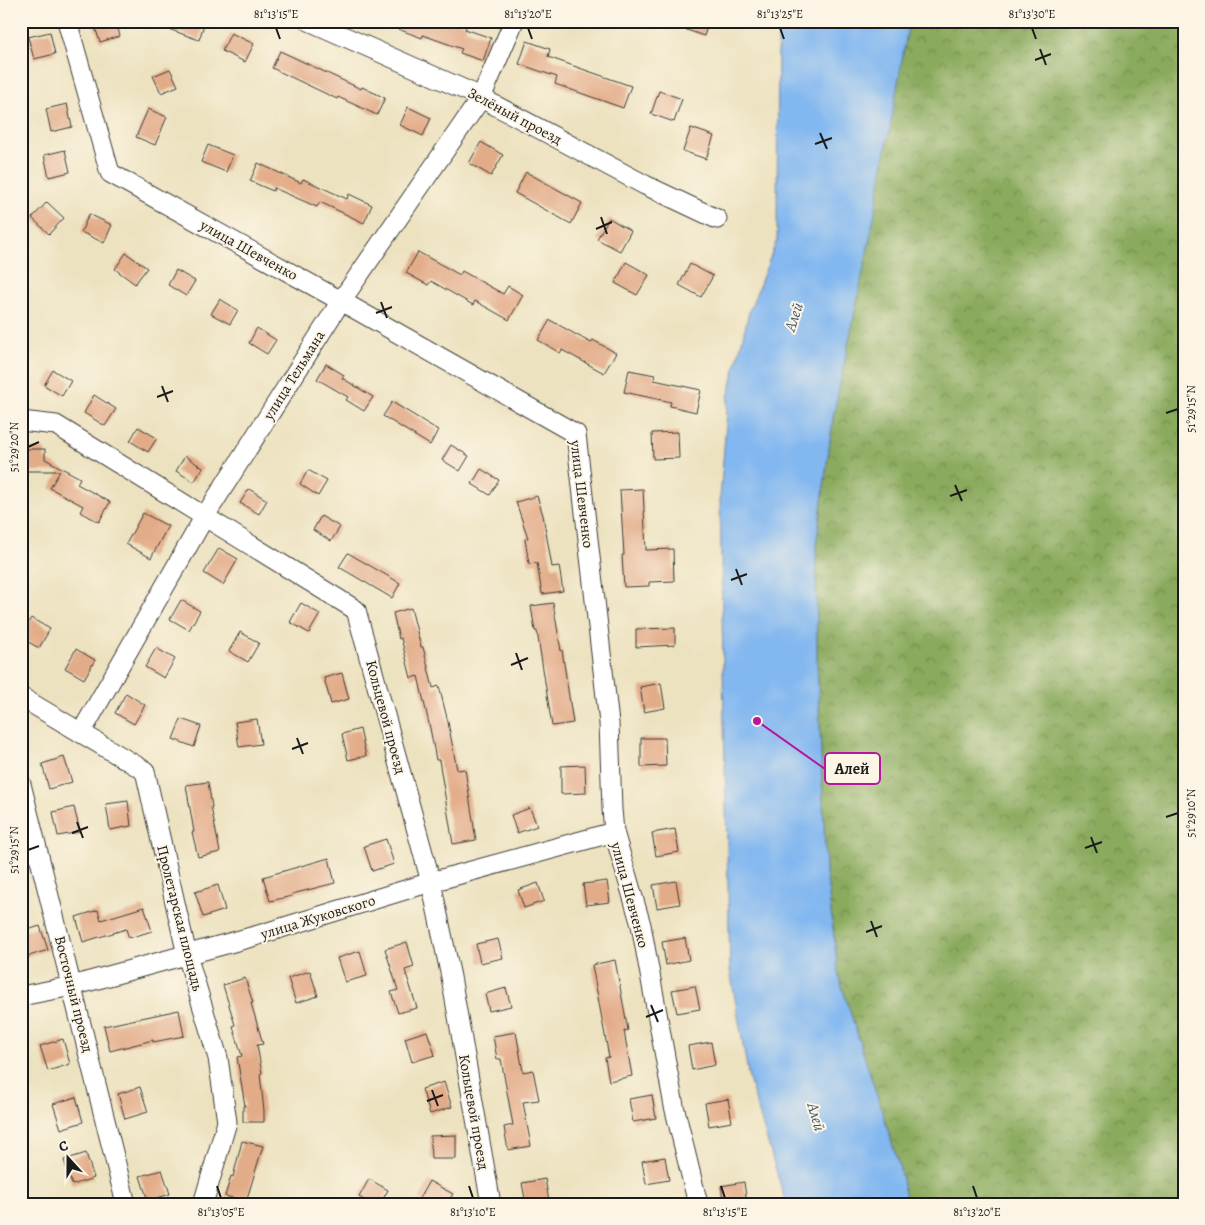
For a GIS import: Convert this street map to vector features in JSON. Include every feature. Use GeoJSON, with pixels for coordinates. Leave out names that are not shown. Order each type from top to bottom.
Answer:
{"type":"FeatureCollection","features":[{"type":"Feature","properties":{"kind":"street","name":"улица Шевченко"},"geometry":{"type":"LineString","coordinates":[[67,21],[110,173],[576,434],[609,723],[614,832],[641,925],[674,1106],[698,1204]]}},
{"type":"Feature","properties":{"kind":"street","name":"Зелёный проезд"},"geometry":{"type":"LineString","coordinates":[[309,21],[481,98],[645,185],[717,219]]}},
{"type":"Feature","properties":{"kind":"street","name":"улица Тельмана"},"geometry":{"type":"LineString","coordinates":[[81,733],[205,516],[341,301],[481,98],[514,21]]}},
{"type":"Feature","properties":{"kind":"street","name":"Кольцевой проезд"},"geometry":{"type":"LineString","coordinates":[[21,421],[56,425],[356,610],[431,882],[451,977],[491,1204]]}},
{"type":"Feature","properties":{"kind":"street","name":"Пролетарская площадь"},"geometry":{"type":"LineString","coordinates":[[21,698],[145,771],[187,955],[218,1058],[227,1122],[203,1204]]}},
{"type":"Feature","properties":{"kind":"street","name":"Восточный проезд"},"geometry":{"type":"LineString","coordinates":[[21,784],[126,1204]]}},
{"type":"Feature","properties":{"kind":"street","name":"улица Жуковского"},"geometry":{"type":"LineString","coordinates":[[21,996],[72,986],[187,955],[431,882],[614,832]]}},
{"type":"Feature","properties":{"kind":"green space"},"geometry":{"type":"Polygon","coordinates":[[[909,21],[1184,21],[1184,1204],[907,1204],[899,1165],[839,977],[826,872],[817,662],[816,546],[833,418],[909,21]]]}},
{"type":"Feature","properties":{"kind":"water"},"geometry":{"type":"Polygon","coordinates":[[[778,21],[909,21],[871,233],[833,418],[816,546],[817,662],[826,872],[839,977],[899,1165],[907,1204],[786,1204],[749,1079],[730,970],[720,498],[728,398],[749,312],[777,240],[778,21]]]}},
{"type":"Feature","properties":{"kind":"building"},"geometry":{"type":"Polygon","coordinates":[[[93,21],[116,21],[120,36],[100,42],[93,21]]]}},
{"type":"Feature","properties":{"kind":"building"},"geometry":{"type":"Polygon","coordinates":[[[153,21],[205,21],[199,40],[152,23],[153,21]]]}},
{"type":"Feature","properties":{"kind":"building"},"geometry":{"type":"Polygon","coordinates":[[[382,21],[456,21],[467,25],[465,29],[491,38],[483,61],[460,53],[462,49],[423,35],[422,38],[382,23],[382,21]]]}},
{"type":"Feature","properties":{"kind":"building"},"geometry":{"type":"Polygon","coordinates":[[[667,21],[709,21],[704,36],[667,23],[667,21]]]}},
{"type":"Feature","properties":{"kind":"building"},"geometry":{"type":"Polygon","coordinates":[[[50,32],[55,54],[34,59],[28,37],[50,32]]]}},
{"type":"Feature","properties":{"kind":"building"},"geometry":{"type":"Polygon","coordinates":[[[231,33],[254,44],[245,62],[222,51],[231,33]]]}},
{"type":"Feature","properties":{"kind":"building"},"geometry":{"type":"Polygon","coordinates":[[[527,41],[550,49],[548,57],[631,86],[623,108],[555,84],[557,77],[519,64],[527,41]]]}},
{"type":"Feature","properties":{"kind":"building"},"geometry":{"type":"Polygon","coordinates":[[[280,51],[361,89],[362,87],[385,98],[377,115],[338,97],[337,99],[272,68],[280,51]]]}},
{"type":"Feature","properties":{"kind":"building"},"geometry":{"type":"Polygon","coordinates":[[[170,69],[178,86],[161,93],[153,76],[170,69]]]}},
{"type":"Feature","properties":{"kind":"building"},"geometry":{"type":"Polygon","coordinates":[[[659,91],[682,99],[674,122],[651,114],[659,91]]]}},
{"type":"Feature","properties":{"kind":"building"},"geometry":{"type":"Polygon","coordinates":[[[67,104],[72,127],[51,132],[46,109],[67,104]]]}},
{"type":"Feature","properties":{"kind":"building"},"geometry":{"type":"Polygon","coordinates":[[[408,107],[431,118],[423,136],[400,125],[408,107]]]}},
{"type":"Feature","properties":{"kind":"building"},"geometry":{"type":"Polygon","coordinates":[[[148,109],[167,117],[155,145],[136,137],[148,109]]]}},
{"type":"Feature","properties":{"kind":"building"},"geometry":{"type":"Polygon","coordinates":[[[691,128],[714,136],[706,159],[683,151],[691,128]]]}},
{"type":"Feature","properties":{"kind":"building"},"geometry":{"type":"Polygon","coordinates":[[[481,142],[503,155],[491,176],[469,163],[481,142]]]}},
{"type":"Feature","properties":{"kind":"building"},"geometry":{"type":"Polygon","coordinates":[[[208,145],[233,155],[226,172],[201,162],[208,145]]]}},
{"type":"Feature","properties":{"kind":"building"},"geometry":{"type":"Polygon","coordinates":[[[65,150],[70,172],[49,177],[44,155],[65,150]]]}},
{"type":"Feature","properties":{"kind":"building"},"geometry":{"type":"Polygon","coordinates":[[[258,163],[301,183],[303,179],[347,199],[349,194],[372,205],[364,223],[320,202],[317,207],[274,188],[273,191],[250,181],[258,163]]]}},
{"type":"Feature","properties":{"kind":"building"},"geometry":{"type":"Polygon","coordinates":[[[526,172],[582,203],[571,224],[515,193],[526,172]]]}},
{"type":"Feature","properties":{"kind":"building"},"geometry":{"type":"Polygon","coordinates":[[[47,202],[64,218],[49,234],[32,218],[47,202]]]}},
{"type":"Feature","properties":{"kind":"building"},"geometry":{"type":"Polygon","coordinates":[[[89,214],[112,225],[104,243],[81,232],[89,214]]]}},
{"type":"Feature","properties":{"kind":"building"},"geometry":{"type":"Polygon","coordinates":[[[609,218],[631,231],[620,251],[597,239],[609,218]]]}},
{"type":"Feature","properties":{"kind":"building"},"geometry":{"type":"Polygon","coordinates":[[[418,252],[460,275],[462,271],[503,294],[508,286],[523,295],[509,320],[475,301],[473,305],[431,281],[428,285],[406,273],[418,252]]]}},
{"type":"Feature","properties":{"kind":"building"},"geometry":{"type":"Polygon","coordinates":[[[126,253],[147,268],[135,284],[115,269],[126,253]]]}},
{"type":"Feature","properties":{"kind":"building"},"geometry":{"type":"Polygon","coordinates":[[[626,262],[649,275],[637,295],[615,283],[626,262]]]}},
{"type":"Feature","properties":{"kind":"building"},"geometry":{"type":"Polygon","coordinates":[[[690,264],[713,276],[701,297],[679,285],[690,264]]]}},
{"type":"Feature","properties":{"kind":"building"},"geometry":{"type":"Polygon","coordinates":[[[176,270],[195,281],[186,296],[168,285],[176,270]]]}},
{"type":"Feature","properties":{"kind":"building"},"geometry":{"type":"Polygon","coordinates":[[[220,299],[238,310],[230,324],[211,314],[220,299]]]}},
{"type":"Feature","properties":{"kind":"building"},"geometry":{"type":"Polygon","coordinates":[[[550,320],[591,343],[593,340],[616,353],[604,373],[562,350],[560,353],[538,340],[550,320]]]}},
{"type":"Feature","properties":{"kind":"building"},"geometry":{"type":"Polygon","coordinates":[[[257,328],[276,340],[267,354],[249,343],[257,328]]]}},
{"type":"Feature","properties":{"kind":"building"},"geometry":{"type":"Polygon","coordinates":[[[326,364],[344,375],[342,378],[373,397],[364,411],[346,400],[348,397],[317,379],[326,364]]]}},
{"type":"Feature","properties":{"kind":"building"},"geometry":{"type":"Polygon","coordinates":[[[53,370],[71,381],[62,396],[44,385],[53,370]]]}},
{"type":"Feature","properties":{"kind":"building"},"geometry":{"type":"Polygon","coordinates":[[[629,370],[655,375],[654,380],[701,390],[696,412],[670,406],[671,402],[624,392],[629,370]]]}},
{"type":"Feature","properties":{"kind":"building"},"geometry":{"type":"Polygon","coordinates":[[[94,395],[116,409],[105,426],[84,413],[94,395]]]}},
{"type":"Feature","properties":{"kind":"building"},"geometry":{"type":"Polygon","coordinates":[[[392,402],[438,430],[430,445],[383,416],[392,402]]]}},
{"type":"Feature","properties":{"kind":"building"},"geometry":{"type":"Polygon","coordinates":[[[138,427],[157,438],[148,452],[130,441],[138,427]]]}},
{"type":"Feature","properties":{"kind":"building"},"geometry":{"type":"Polygon","coordinates":[[[678,432],[679,458],[653,459],[652,433],[678,432]]]}},
{"type":"Feature","properties":{"kind":"building"},"geometry":{"type":"Polygon","coordinates":[[[451,445],[469,456],[460,471],[442,460],[451,445]]]}},
{"type":"Feature","properties":{"kind":"building"},"geometry":{"type":"Polygon","coordinates":[[[23,449],[45,449],[45,459],[80,478],[77,484],[110,502],[99,522],[80,512],[83,506],[50,488],[60,471],[23,471],[23,449]]]}},
{"type":"Feature","properties":{"kind":"building"},"geometry":{"type":"Polygon","coordinates":[[[185,456],[203,468],[194,482],[176,471],[185,456]]]}},
{"type":"Feature","properties":{"kind":"building"},"geometry":{"type":"Polygon","coordinates":[[[481,469],[499,480],[490,495],[472,484],[481,469]]]}},
{"type":"Feature","properties":{"kind":"building"},"geometry":{"type":"Polygon","coordinates":[[[308,470],[327,481],[318,496],[300,484],[308,470]]]}},
{"type":"Feature","properties":{"kind":"building"},"geometry":{"type":"Polygon","coordinates":[[[249,489],[267,500],[259,514],[240,503],[249,489]]]}},
{"type":"Feature","properties":{"kind":"building"},"geometry":{"type":"Polygon","coordinates":[[[643,489],[646,550],[673,549],[674,581],[649,582],[649,586],[624,587],[620,490],[643,489]]]}},
{"type":"Feature","properties":{"kind":"building"},"geometry":{"type":"Polygon","coordinates":[[[537,496],[543,515],[552,567],[559,566],[563,591],[542,594],[537,563],[529,564],[525,539],[528,538],[516,502],[537,496]]]}},
{"type":"Feature","properties":{"kind":"building"},"geometry":{"type":"Polygon","coordinates":[[[143,513],[168,526],[151,558],[126,544],[143,513]]]}},
{"type":"Feature","properties":{"kind":"building"},"geometry":{"type":"Polygon","coordinates":[[[321,516],[340,527],[331,541],[313,530],[321,516]]]}},
{"type":"Feature","properties":{"kind":"building"},"geometry":{"type":"Polygon","coordinates":[[[219,548],[238,559],[223,585],[204,573],[219,548]]]}},
{"type":"Feature","properties":{"kind":"building"},"geometry":{"type":"Polygon","coordinates":[[[348,553],[400,583],[392,598],[339,567],[348,553]]]}},
{"type":"Feature","properties":{"kind":"building"},"geometry":{"type":"Polygon","coordinates":[[[181,600],[200,611],[189,630],[170,619],[181,600]]]}},
{"type":"Feature","properties":{"kind":"building"},"geometry":{"type":"Polygon","coordinates":[[[301,603],[320,614],[309,633],[290,622],[301,603]]]}},
{"type":"Feature","properties":{"kind":"building"},"geometry":{"type":"Polygon","coordinates":[[[553,603],[573,723],[552,726],[537,631],[535,631],[531,606],[553,603]]]}},
{"type":"Feature","properties":{"kind":"building"},"geometry":{"type":"Polygon","coordinates":[[[411,608],[433,688],[439,686],[457,770],[465,769],[476,840],[453,844],[439,760],[436,760],[418,676],[411,678],[393,613],[411,608]]]}},
{"type":"Feature","properties":{"kind":"building"},"geometry":{"type":"Polygon","coordinates":[[[31,618],[50,629],[39,648],[21,638],[31,618]]]}},
{"type":"Feature","properties":{"kind":"building"},"geometry":{"type":"Polygon","coordinates":[[[675,628],[675,645],[636,647],[636,629],[675,628]]]}},
{"type":"Feature","properties":{"kind":"building"},"geometry":{"type":"Polygon","coordinates":[[[240,632],[259,643],[248,662],[229,651],[240,632]]]}},
{"type":"Feature","properties":{"kind":"building"},"geometry":{"type":"Polygon","coordinates":[[[156,648],[175,659],[164,678],[145,667],[156,648]]]}},
{"type":"Feature","properties":{"kind":"building"},"geometry":{"type":"Polygon","coordinates":[[[76,649],[95,660],[84,679],[65,668],[76,649]]]}},
{"type":"Feature","properties":{"kind":"building"},"geometry":{"type":"Polygon","coordinates":[[[342,673],[349,699],[331,704],[324,678],[342,673]]]}},
{"type":"Feature","properties":{"kind":"building"},"geometry":{"type":"Polygon","coordinates":[[[661,683],[665,708],[644,712],[640,687],[661,683]]]}},
{"type":"Feature","properties":{"kind":"building"},"geometry":{"type":"Polygon","coordinates":[[[126,693],[145,705],[134,724],[115,713],[126,693]]]}},
{"type":"Feature","properties":{"kind":"building"},"geometry":{"type":"Polygon","coordinates":[[[181,719],[201,726],[194,747],[173,739],[181,719]]]}},
{"type":"Feature","properties":{"kind":"building"},"geometry":{"type":"Polygon","coordinates":[[[257,719],[261,744],[239,747],[235,722],[257,719]]]}},
{"type":"Feature","properties":{"kind":"building"},"geometry":{"type":"Polygon","coordinates":[[[360,729],[366,756],[348,760],[342,734],[360,729]]]}},
{"type":"Feature","properties":{"kind":"building"},"geometry":{"type":"Polygon","coordinates":[[[641,738],[665,738],[666,766],[641,767],[641,738]]]}},
{"type":"Feature","properties":{"kind":"building"},"geometry":{"type":"Polygon","coordinates":[[[64,757],[72,782],[49,789],[42,764],[64,757]]]}},
{"type":"Feature","properties":{"kind":"building"},"geometry":{"type":"Polygon","coordinates":[[[585,765],[586,793],[561,794],[561,766],[585,765]]]}},
{"type":"Feature","properties":{"kind":"building"},"geometry":{"type":"Polygon","coordinates":[[[208,782],[220,852],[198,857],[192,832],[194,832],[186,785],[208,782]]]}},
{"type":"Feature","properties":{"kind":"building"},"geometry":{"type":"Polygon","coordinates":[[[128,801],[131,826],[110,830],[106,804],[128,801]]]}},
{"type":"Feature","properties":{"kind":"building"},"geometry":{"type":"Polygon","coordinates":[[[74,807],[80,832],[58,836],[53,812],[74,807]]]}},
{"type":"Feature","properties":{"kind":"building"},"geometry":{"type":"Polygon","coordinates":[[[530,808],[537,826],[517,833],[511,815],[530,808]]]}},
{"type":"Feature","properties":{"kind":"building"},"geometry":{"type":"Polygon","coordinates":[[[675,829],[679,852],[656,856],[652,833],[675,829]]]}},
{"type":"Feature","properties":{"kind":"building"},"geometry":{"type":"Polygon","coordinates":[[[386,839],[394,864],[372,871],[364,846],[386,839]]]}},
{"type":"Feature","properties":{"kind":"building"},"geometry":{"type":"Polygon","coordinates":[[[329,858],[335,883],[270,901],[263,877],[329,858]]]}},
{"type":"Feature","properties":{"kind":"building"},"geometry":{"type":"Polygon","coordinates":[[[607,881],[610,902],[586,905],[583,884],[607,881]]]}},
{"type":"Feature","properties":{"kind":"building"},"geometry":{"type":"Polygon","coordinates":[[[676,881],[680,904],[657,908],[653,885],[676,881]]]}},
{"type":"Feature","properties":{"kind":"building"},"geometry":{"type":"Polygon","coordinates":[[[538,883],[544,901],[524,908],[518,890],[538,883]]]}},
{"type":"Feature","properties":{"kind":"building"},"geometry":{"type":"Polygon","coordinates":[[[218,885],[225,910],[203,917],[195,892],[218,885]]]}},
{"type":"Feature","properties":{"kind":"building"},"geometry":{"type":"Polygon","coordinates":[[[144,907],[152,931],[129,938],[126,929],[83,942],[76,917],[98,910],[101,920],[144,907]]]}},
{"type":"Feature","properties":{"kind":"building"},"geometry":{"type":"Polygon","coordinates":[[[40,926],[48,950],[26,957],[21,943],[21,932],[40,926]]]}},
{"type":"Feature","properties":{"kind":"building"},"geometry":{"type":"Polygon","coordinates":[[[685,938],[689,960],[666,965],[662,942],[685,938]]]}},
{"type":"Feature","properties":{"kind":"building"},"geometry":{"type":"Polygon","coordinates":[[[498,939],[503,958],[480,963],[476,944],[498,939]]]}},
{"type":"Feature","properties":{"kind":"building"},"geometry":{"type":"Polygon","coordinates":[[[407,942],[414,967],[405,970],[417,1008],[398,1013],[391,992],[398,990],[385,949],[407,942]]]}},
{"type":"Feature","properties":{"kind":"building"},"geometry":{"type":"Polygon","coordinates":[[[360,951],[367,976],[345,982],[337,958],[360,951]]]}},
{"type":"Feature","properties":{"kind":"building"},"geometry":{"type":"Polygon","coordinates":[[[615,960],[628,1030],[624,1031],[632,1076],[609,1081],[605,1058],[609,1057],[592,965],[615,960]]]}},
{"type":"Feature","properties":{"kind":"building"},"geometry":{"type":"Polygon","coordinates":[[[310,971],[318,996],[296,1003],[288,978],[310,971]]]}},
{"type":"Feature","properties":{"kind":"building"},"geometry":{"type":"Polygon","coordinates":[[[245,978],[263,1044],[257,1045],[262,1073],[260,1074],[264,1122],[243,1122],[243,1106],[245,1106],[237,1057],[242,1056],[223,985],[245,978]]]}},
{"type":"Feature","properties":{"kind":"building"},"geometry":{"type":"Polygon","coordinates":[[[695,986],[700,1009],[677,1013],[672,990],[695,986]]]}},
{"type":"Feature","properties":{"kind":"building"},"geometry":{"type":"Polygon","coordinates":[[[506,988],[511,1006],[489,1011],[485,994],[506,988]]]}},
{"type":"Feature","properties":{"kind":"building"},"geometry":{"type":"Polygon","coordinates":[[[179,1010],[184,1036],[153,1042],[153,1040],[110,1051],[104,1026],[179,1010]]]}},
{"type":"Feature","properties":{"kind":"building"},"geometry":{"type":"Polygon","coordinates":[[[427,1031],[435,1055],[412,1062],[405,1038],[427,1031]]]}},
{"type":"Feature","properties":{"kind":"building"},"geometry":{"type":"Polygon","coordinates":[[[516,1032],[523,1072],[533,1070],[539,1100],[523,1102],[531,1146],[508,1150],[504,1127],[513,1125],[501,1059],[497,1059],[493,1036],[516,1032]]]}},
{"type":"Feature","properties":{"kind":"building"},"geometry":{"type":"Polygon","coordinates":[[[63,1039],[70,1064],[48,1071],[40,1046],[63,1039]]]}},
{"type":"Feature","properties":{"kind":"building"},"geometry":{"type":"Polygon","coordinates":[[[711,1042],[715,1065],[692,1070],[688,1046],[711,1042]]]}},
{"type":"Feature","properties":{"kind":"building"},"geometry":{"type":"Polygon","coordinates":[[[444,1082],[452,1107],[430,1114],[422,1089],[444,1082]]]}},
{"type":"Feature","properties":{"kind":"building"},"geometry":{"type":"Polygon","coordinates":[[[140,1087],[148,1112],[125,1119],[118,1094],[140,1087]]]}},
{"type":"Feature","properties":{"kind":"building"},"geometry":{"type":"Polygon","coordinates":[[[652,1095],[656,1118],[633,1122],[629,1099],[652,1095]]]}},
{"type":"Feature","properties":{"kind":"building"},"geometry":{"type":"Polygon","coordinates":[[[76,1097],[83,1122],[61,1129],[53,1104],[76,1097]]]}},
{"type":"Feature","properties":{"kind":"building"},"geometry":{"type":"Polygon","coordinates":[[[728,1099],[732,1122],[709,1126],[705,1103],[728,1099]]]}},
{"type":"Feature","properties":{"kind":"building"},"geometry":{"type":"Polygon","coordinates":[[[456,1135],[456,1159],[431,1159],[430,1136],[456,1135]]]}},
{"type":"Feature","properties":{"kind":"building"},"geometry":{"type":"Polygon","coordinates":[[[242,1141],[263,1146],[246,1202],[225,1196],[231,1176],[233,1177],[242,1141]]]}},
{"type":"Feature","properties":{"kind":"building"},"geometry":{"type":"Polygon","coordinates":[[[86,1153],[94,1178],[72,1185],[64,1160],[86,1153]]]}},
{"type":"Feature","properties":{"kind":"building"},"geometry":{"type":"Polygon","coordinates":[[[665,1157],[669,1180],[646,1184],[642,1161],[665,1157]]]}},
{"type":"Feature","properties":{"kind":"building"},"geometry":{"type":"Polygon","coordinates":[[[162,1170],[170,1194],[148,1201],[140,1176],[162,1170]]]}},
{"type":"Feature","properties":{"kind":"building"},"geometry":{"type":"Polygon","coordinates":[[[369,1179],[388,1190],[380,1204],[371,1204],[359,1197],[369,1179]]]}},
{"type":"Feature","properties":{"kind":"building"},"geometry":{"type":"Polygon","coordinates":[[[545,1179],[549,1201],[526,1204],[522,1183],[545,1179]]]}},
{"type":"Feature","properties":{"kind":"building"},"geometry":{"type":"Polygon","coordinates":[[[429,1181],[453,1194],[447,1204],[428,1204],[419,1199],[429,1181]]]}},
{"type":"Feature","properties":{"kind":"building"},"geometry":{"type":"Polygon","coordinates":[[[744,1182],[747,1204],[724,1204],[721,1186],[744,1182]]]}},
{"type":"Feature","properties":{"kind":"place","name":"Алей"},"geometry":{"type":"Point","coordinates":[757,721]}}]}
